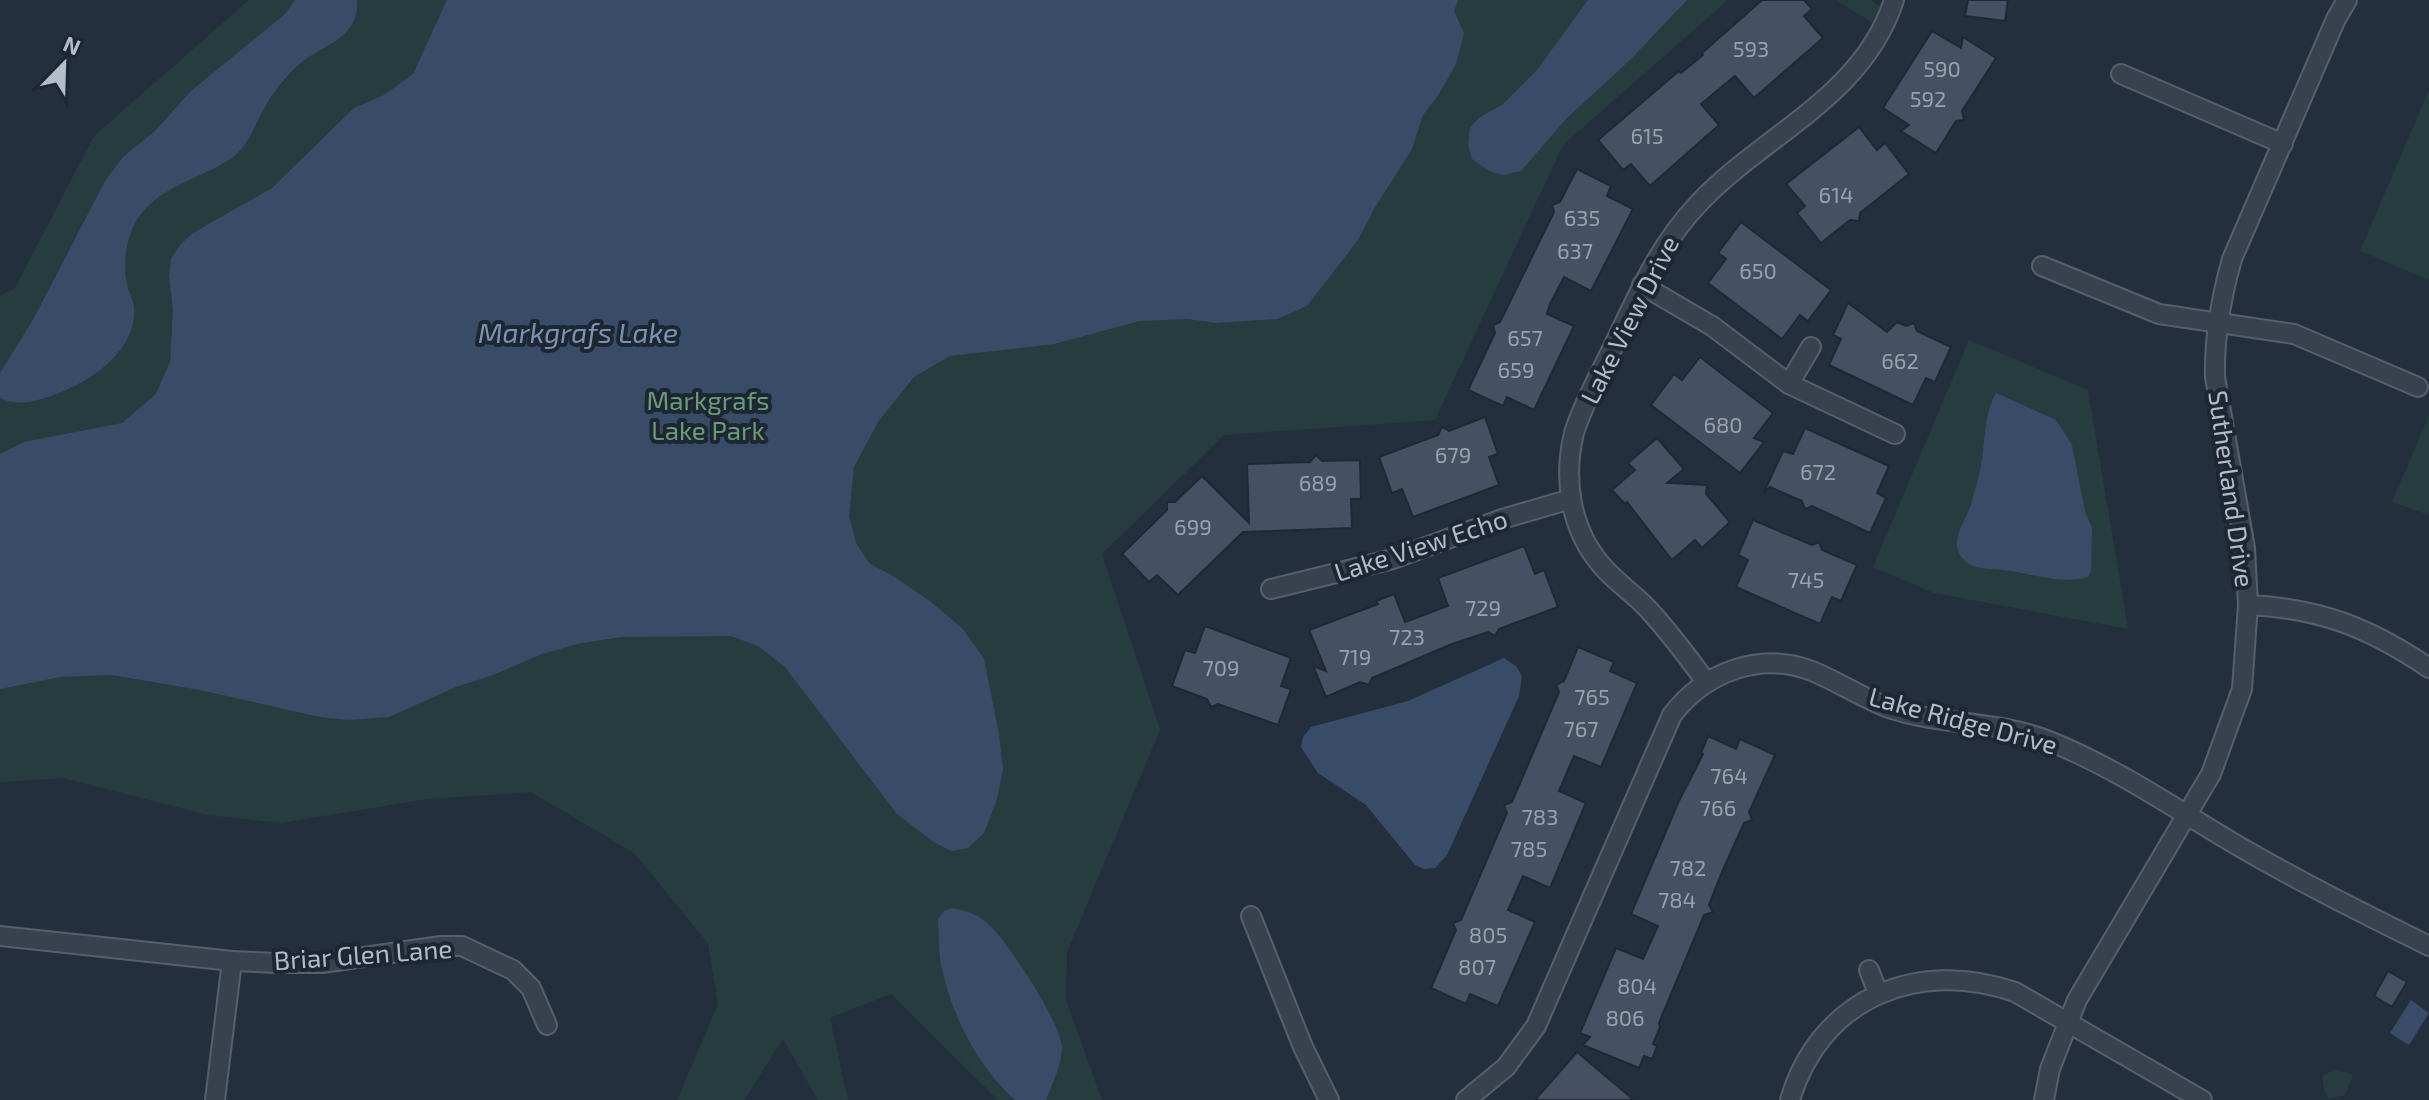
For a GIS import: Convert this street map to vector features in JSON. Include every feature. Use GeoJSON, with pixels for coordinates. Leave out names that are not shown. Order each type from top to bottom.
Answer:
{"type":"FeatureCollection","features":[{"type":"Feature","properties":{"kind":"street","name":"Lake View Drive"},"geometry":{"type":"LineString","coordinates":[[1706,682],[1658,620],[1600,564],[1579,528],[1571,499],[1570,452],[1576,425],[1664,245],[1705,197],[1854,72],[1873,49],[1894,0]]}},
{"type":"Feature","properties":{"kind":"street","name":"Sutherland Drive"},"geometry":{"type":"LineString","coordinates":[[2044,1100],[2050,1069],[2067,1020],[2211,774],[2242,689],[2248,605],[2245,548],[2215,377],[2222,293],[2232,259],[2347,0]]}},
{"type":"Feature","properties":{"kind":"street"},"geometry":{"type":"LineString","coordinates":[[2121,74],[2283,144]]}},
{"type":"Feature","properties":{"kind":"street"},"geometry":{"type":"LineString","coordinates":[[2042,266],[2159,314],[2294,334],[2418,387]]}},
{"type":"Feature","properties":{"kind":"street"},"geometry":{"type":"LineString","coordinates":[[1642,285],[1712,326],[1789,384],[1895,434]]}},
{"type":"Feature","properties":{"kind":"street"},"geometry":{"type":"LineString","coordinates":[[1789,384],[1811,347]]}},
{"type":"Feature","properties":{"kind":"street","name":"Lake View Echo"},"geometry":{"type":"LineString","coordinates":[[1271,589],[1338,575],[1393,559],[1502,519],[1571,499]]}},
{"type":"Feature","properties":{"kind":"street"},"geometry":{"type":"LineString","coordinates":[[2248,605],[2280,606],[2352,624],[2382,637],[2429,668]]}},
{"type":"Feature","properties":{"kind":"street","name":"Lake Ridge Drive"},"geometry":{"type":"LineString","coordinates":[[1466,1100],[1506,1067],[1536,1026],[1668,722],[1683,702],[1706,682],[1739,667],[1757,664],[1802,668],[1890,708],[2009,728],[2046,739],[2103,766],[2340,903],[2429,946]]}},
{"type":"Feature","properties":{"kind":"street"},"geometry":{"type":"LineString","coordinates":[[1251,916],[1303,1047],[1329,1100]]}},
{"type":"Feature","properties":{"kind":"street","name":"Briar Glen Lane"},"geometry":{"type":"LineString","coordinates":[[0,936],[232,961],[322,963],[441,946],[462,946],[513,970],[531,988],[547,1025]]}},
{"type":"Feature","properties":{"kind":"street"},"geometry":{"type":"LineString","coordinates":[[215,1100],[232,961]]}},
{"type":"Feature","properties":{"kind":"street"},"geometry":{"type":"LineString","coordinates":[[1869,970],[1878,993]]}},
{"type":"Feature","properties":{"kind":"street"},"geometry":{"type":"LineString","coordinates":[[1790,1100],[1801,1070],[1817,1044],[1841,1018],[1878,993],[1909,982],[1937,978],[1966,979],[2015,992],[2202,1100]]}},
{"type":"Feature","properties":{"kind":"green space","name":"Markgrafs Lake Park"},"geometry":{"type":"Polygon","coordinates":[[[249,0],[1728,0],[1563,145],[1435,420],[1224,435],[1102,554],[1160,730],[1067,952],[1066,1000],[1102,1100],[998,1100],[891,994],[830,1018],[848,1100],[818,1100],[783,1039],[744,1100],[677,1100],[718,1004],[708,943],[634,853],[531,792],[427,799],[281,823],[208,815],[63,778],[0,782],[0,296],[15,288],[94,136],[249,0]]]}},
{"type":"Feature","properties":{"kind":"green space"},"geometry":{"type":"Polygon","coordinates":[[[1836,0],[1870,0],[1890,13],[1883,29],[1836,0]]]}},
{"type":"Feature","properties":{"kind":"green space"},"geometry":{"type":"Polygon","coordinates":[[[2429,90],[2429,280],[2360,251],[2429,90]]]}},
{"type":"Feature","properties":{"kind":"green space"},"geometry":{"type":"Polygon","coordinates":[[[1969,340],[2088,390],[2128,629],[1934,593],[1873,567],[1969,340]]]}},
{"type":"Feature","properties":{"kind":"green space"},"geometry":{"type":"Polygon","coordinates":[[[2429,416],[2429,515],[2392,502],[2429,416]]]}},
{"type":"Feature","properties":{"kind":"green space"},"geometry":{"type":"Polygon","coordinates":[[[2335,1069],[2353,1075],[2345,1095],[2328,1099],[2323,1076],[2335,1069]]]}},
{"type":"Feature","properties":{"kind":"water"},"geometry":{"type":"Polygon","coordinates":[[[295,0],[357,0],[356,14],[345,33],[306,59],[283,81],[236,154],[160,196],[141,214],[132,229],[127,247],[126,275],[134,307],[133,322],[122,348],[89,378],[64,391],[24,402],[0,398],[0,373],[34,318],[105,181],[123,157],[155,131],[191,91],[285,14],[295,0]]]}},
{"type":"Feature","properties":{"kind":"water","name":"Markgrafs Lake"},"geometry":{"type":"Polygon","coordinates":[[[447,0],[1458,0],[1454,11],[1464,33],[1456,64],[1423,115],[1412,149],[1358,240],[1307,306],[1277,319],[1216,323],[1188,319],[1140,321],[1054,344],[950,356],[914,377],[878,422],[854,467],[849,517],[857,545],[870,564],[931,602],[963,629],[984,659],[999,734],[1003,769],[997,799],[984,833],[968,848],[952,851],[935,843],[897,814],[785,667],[758,646],[731,636],[622,637],[581,643],[542,654],[456,687],[389,717],[348,720],[112,675],[60,677],[0,689],[0,454],[24,442],[122,423],[156,394],[170,362],[173,310],[169,276],[171,259],[180,245],[193,233],[272,188],[354,108],[384,95],[413,74],[447,0]]]}},
{"type":"Feature","properties":{"kind":"water"},"geometry":{"type":"Polygon","coordinates":[[[1588,0],[1687,0],[1631,59],[1567,118],[1521,171],[1503,175],[1489,171],[1472,159],[1468,144],[1470,127],[1480,117],[1502,105],[1537,70],[1588,0]]]}},
{"type":"Feature","properties":{"kind":"water"},"geometry":{"type":"Polygon","coordinates":[[[1996,393],[2056,420],[2072,445],[2085,511],[2092,528],[2091,571],[2088,577],[2056,579],[1978,568],[1967,563],[1959,553],[1957,541],[1977,483],[1987,419],[1996,393]]]}},
{"type":"Feature","properties":{"kind":"water"},"geometry":{"type":"Polygon","coordinates":[[[1504,658],[1516,666],[1522,676],[1519,696],[1447,855],[1435,868],[1424,869],[1415,865],[1366,805],[1318,773],[1301,747],[1303,737],[1311,727],[1408,701],[1504,658]]]}},
{"type":"Feature","properties":{"kind":"water"},"geometry":{"type":"Polygon","coordinates":[[[952,908],[979,917],[995,931],[1053,1020],[1062,1054],[1046,1100],[1015,1100],[979,1057],[960,1023],[947,987],[939,950],[938,919],[944,911],[952,908]]]}},
{"type":"Feature","properties":{"kind":"water"},"geometry":{"type":"Polygon","coordinates":[[[2411,1000],[2429,1013],[2409,1045],[2390,1033],[2411,1000]]]}},
{"type":"Feature","properties":{"kind":"building"},"geometry":{"type":"Polygon","coordinates":[[[1762,0],[1804,0],[1812,9],[1804,16],[1823,38],[1754,98],[1735,76],[1701,104],[1719,125],[1650,186],[1631,164],[1623,170],[1598,140],[1679,71],[1681,73],[1703,55],[1762,0]]]}},
{"type":"Feature","properties":{"kind":"building"},"geometry":{"type":"Polygon","coordinates":[[[1968,0],[2008,0],[2005,21],[1965,16],[1968,0]]]}},
{"type":"Feature","properties":{"kind":"building"},"geometry":{"type":"Polygon","coordinates":[[[1932,31],[1961,48],[1963,37],[1996,58],[1962,111],[1964,120],[1956,121],[1936,153],[1901,131],[1909,125],[1883,108],[1932,31]]]}},
{"type":"Feature","properties":{"kind":"building"},"geometry":{"type":"Polygon","coordinates":[[[1859,127],[1877,150],[1885,143],[1909,174],[1860,213],[1859,221],[1850,220],[1821,243],[1797,213],[1805,206],[1786,184],[1859,127]]]}},
{"type":"Feature","properties":{"kind":"building"},"geometry":{"type":"Polygon","coordinates":[[[1577,169],[1611,186],[1607,196],[1633,209],[1591,291],[1564,277],[1550,304],[1547,314],[1574,326],[1534,410],[1507,397],[1503,406],[1468,390],[1495,333],[1493,325],[1500,322],[1554,212],[1552,205],[1560,202],[1577,169]]]}},
{"type":"Feature","properties":{"kind":"building"},"geometry":{"type":"Polygon","coordinates":[[[1741,222],[1831,290],[1808,321],[1800,315],[1782,339],[1708,283],[1726,259],[1718,253],[1741,222]]]}},
{"type":"Feature","properties":{"kind":"building"},"geometry":{"type":"Polygon","coordinates":[[[1848,303],[1887,332],[1897,322],[1906,326],[1914,323],[1917,331],[1951,347],[1935,382],[1926,378],[1913,405],[1829,365],[1841,339],[1833,335],[1848,303]]]}},
{"type":"Feature","properties":{"kind":"building"},"geometry":{"type":"Polygon","coordinates":[[[1700,357],[1773,413],[1754,438],[1764,442],[1740,473],[1651,405],[1674,374],[1682,380],[1700,357]]]}},
{"type":"Feature","properties":{"kind":"building"},"geometry":{"type":"Polygon","coordinates":[[[1485,417],[1498,454],[1489,457],[1499,485],[1413,517],[1402,489],[1392,493],[1379,457],[1438,435],[1442,427],[1449,431],[1485,417]]]}},
{"type":"Feature","properties":{"kind":"building"},"geometry":{"type":"Polygon","coordinates":[[[1805,428],[1889,466],[1877,493],[1886,498],[1870,533],[1812,506],[1805,509],[1802,501],[1770,487],[1764,492],[1783,451],[1793,454],[1805,428]]]}},
{"type":"Feature","properties":{"kind":"building"},"geometry":{"type":"Polygon","coordinates":[[[1657,438],[1684,469],[1667,483],[1707,485],[1706,494],[1730,522],[1702,548],[1695,540],[1672,560],[1627,502],[1625,504],[1612,490],[1635,470],[1628,463],[1657,438]]]}},
{"type":"Feature","properties":{"kind":"building"},"geometry":{"type":"Polygon","coordinates":[[[1316,455],[1322,461],[1360,460],[1361,499],[1351,499],[1352,528],[1243,532],[1178,595],[1157,575],[1149,582],[1122,554],[1167,510],[1167,502],[1175,502],[1202,476],[1249,523],[1247,464],[1310,462],[1316,455]]]}},
{"type":"Feature","properties":{"kind":"building"},"geometry":{"type":"Polygon","coordinates":[[[1753,520],[1812,545],[1819,542],[1822,550],[1857,565],[1841,601],[1832,597],[1820,624],[1736,587],[1748,560],[1738,555],[1753,520]]]}},
{"type":"Feature","properties":{"kind":"building"},"geometry":{"type":"Polygon","coordinates":[[[1524,546],[1535,574],[1544,570],[1558,607],[1499,629],[1495,636],[1488,632],[1452,644],[1372,678],[1369,685],[1360,682],[1326,697],[1313,666],[1326,671],[1309,630],[1378,604],[1376,601],[1394,594],[1405,622],[1448,606],[1438,578],[1524,546]]]}},
{"type":"Feature","properties":{"kind":"building"},"geometry":{"type":"Polygon","coordinates":[[[1205,626],[1291,658],[1281,686],[1291,689],[1278,725],[1218,704],[1211,707],[1207,699],[1172,686],[1185,650],[1195,653],[1205,626]]]}},
{"type":"Feature","properties":{"kind":"building"},"geometry":{"type":"Polygon","coordinates":[[[1578,647],[1614,662],[1610,671],[1637,683],[1601,767],[1574,756],[1559,791],[1586,803],[1550,888],[1523,876],[1508,910],[1535,922],[1498,1006],[1470,994],[1466,1004],[1431,988],[1456,930],[1453,923],[1461,920],[1507,813],[1504,805],[1512,802],[1559,692],[1556,685],[1564,681],[1578,647]]]}},
{"type":"Feature","properties":{"kind":"building"},"geometry":{"type":"Polygon","coordinates":[[[1708,736],[1736,749],[1740,739],[1775,755],[1749,812],[1752,820],[1744,823],[1722,872],[1709,905],[1713,912],[1704,915],[1659,1023],[1653,1044],[1657,1046],[1652,1059],[1644,1056],[1639,1068],[1583,1045],[1590,1037],[1580,1033],[1616,948],[1643,959],[1658,926],[1631,914],[1678,803],[1703,754],[1708,736]]]}},
{"type":"Feature","properties":{"kind":"building"},"geometry":{"type":"Polygon","coordinates":[[[2388,971],[2407,982],[2392,1007],[2374,996],[2388,971]]]}},
{"type":"Feature","properties":{"kind":"building"},"geometry":{"type":"Polygon","coordinates":[[[1577,1052],[1634,1100],[1535,1100],[1577,1052]]]}}]}
